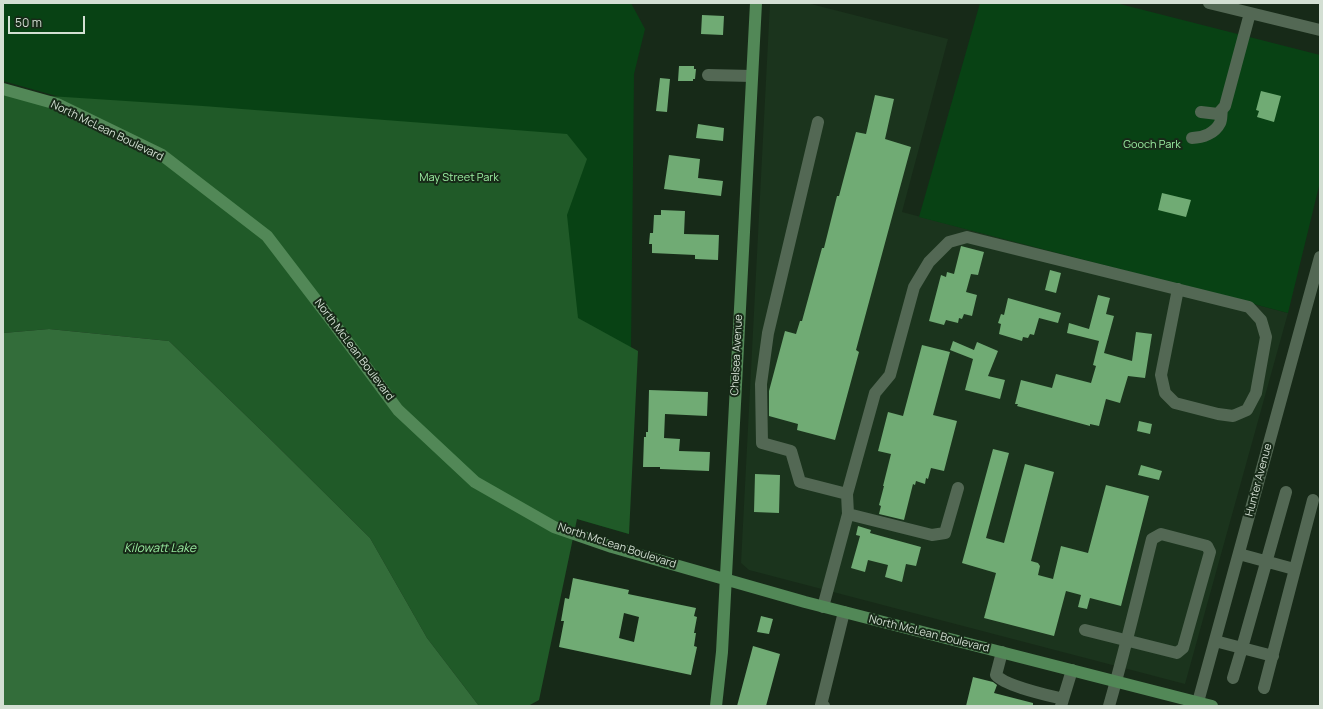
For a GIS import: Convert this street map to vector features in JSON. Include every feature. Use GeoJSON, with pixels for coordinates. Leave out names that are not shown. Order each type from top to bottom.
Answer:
{"type":"FeatureCollection","features":[{"type":"Feature","properties":{"kind":"main road","name":"Chelsea Avenue"},"geometry":{"type":"LineString","coordinates":[[716,706],[722,652],[756,3]]}},
{"type":"Feature","properties":{"kind":"main road","name":"North McLean Boulevard"},"geometry":{"type":"LineString","coordinates":[[3,89],[57,104],[162,155],[267,236],[398,410],[475,482],[554,527],[612,547],[823,607],[1212,706]]}},
{"type":"Feature","properties":{"kind":"street"},"geometry":{"type":"LineString","coordinates":[[1209,3],[1225,5],[1320,30]]}},
{"type":"Feature","properties":{"kind":"street"},"geometry":{"type":"LineString","coordinates":[[1201,112],[1218,114],[1225,106],[1250,12]]}},
{"type":"Feature","properties":{"kind":"street"},"geometry":{"type":"LineString","coordinates":[[708,75],[752,76]]}},
{"type":"Feature","properties":{"kind":"street"},"geometry":{"type":"LineString","coordinates":[[1192,138],[1200,138],[1208,135],[1220,123],[1222,110]]}},
{"type":"Feature","properties":{"kind":"street"},"geometry":{"type":"LineString","coordinates":[[818,122],[768,333],[762,384],[762,443],[791,451],[800,482],[847,494]]}},
{"type":"Feature","properties":{"kind":"street"},"geometry":{"type":"LineString","coordinates":[[823,607],[848,514],[847,494],[875,393],[890,375],[914,287],[930,262],[949,242],[967,237],[1178,289],[1249,307],[1261,320],[1266,337],[1256,393],[1247,410],[1233,416],[1218,414],[1175,403],[1165,393],[1161,375],[1178,289]]}},
{"type":"Feature","properties":{"kind":"street","name":"Hunter Avenue"},"geometry":{"type":"LineString","coordinates":[[1198,702],[1320,257]]}},
{"type":"Feature","properties":{"kind":"street"},"geometry":{"type":"LineString","coordinates":[[848,514],[932,535],[945,533],[958,488]]}},
{"type":"Feature","properties":{"kind":"street"},"geometry":{"type":"LineString","coordinates":[[1233,678],[1286,492]]}},
{"type":"Feature","properties":{"kind":"street"},"geometry":{"type":"LineString","coordinates":[[1264,688],[1313,500]]}},
{"type":"Feature","properties":{"kind":"street"},"geometry":{"type":"LineString","coordinates":[[1085,630],[1126,641],[1177,653],[1184,648],[1210,552],[1207,546],[1162,534],[1152,539],[1126,641],[1116,681],[1109,706]]}},
{"type":"Feature","properties":{"kind":"street"},"geometry":{"type":"LineString","coordinates":[[1239,554],[1294,569]]}},
{"type":"Feature","properties":{"kind":"street"},"geometry":{"type":"LineString","coordinates":[[824,706],[821,705],[844,612]]}},
{"type":"Feature","properties":{"kind":"street"},"geometry":{"type":"LineString","coordinates":[[1215,641],[1273,656]]}},
{"type":"Feature","properties":{"kind":"street"},"geometry":{"type":"LineString","coordinates":[[1002,652],[996,674],[1000,679],[1062,703],[1072,670]]}},
{"type":"Feature","properties":{"kind":"shaded area"},"geometry":{"type":"Polygon","coordinates":[[[770,3],[807,3],[948,39],[902,212],[1288,313],[1185,684],[749,570],[741,563],[770,3]]]}},
{"type":"Feature","properties":{"kind":"green space","name":"May Street Park"},"geometry":{"type":"Polygon","coordinates":[[[3,3],[631,3],[645,29],[634,74],[629,534],[577,519],[113,112],[3,81],[3,3]]]}},
{"type":"Feature","properties":{"kind":"green space","name":"Gooch Park"},"geometry":{"type":"Polygon","coordinates":[[[980,3],[1116,3],[1320,55],[1320,182],[1288,313],[919,217],[980,3]]]}},
{"type":"Feature","properties":{"kind":"green space"},"geometry":{"type":"Polygon","coordinates":[[[3,93],[203,106],[567,134],[587,159],[567,215],[578,318],[638,351],[629,534],[577,519],[539,700],[528,706],[479,706],[427,638],[370,538],[169,341],[49,329],[3,333],[3,93]]]}},
{"type":"Feature","properties":{"kind":"water","name":"Kilowatt Lake"},"geometry":{"type":"Polygon","coordinates":[[[49,329],[169,341],[370,538],[427,638],[479,706],[3,706],[3,333],[49,329]]]}},
{"type":"Feature","properties":{"kind":"building"},"geometry":{"type":"Polygon","coordinates":[[[702,15],[724,16],[723,35],[701,34],[702,15]]]}},
{"type":"Feature","properties":{"kind":"building"},"geometry":{"type":"Polygon","coordinates":[[[679,66],[694,66],[694,69],[696,69],[695,79],[693,79],[693,81],[678,81],[679,66]]]}},
{"type":"Feature","properties":{"kind":"building"},"geometry":{"type":"Polygon","coordinates":[[[660,78],[670,79],[667,112],[656,111],[660,78]]]}},
{"type":"Feature","properties":{"kind":"building"},"geometry":{"type":"Polygon","coordinates":[[[1261,91],[1281,96],[1274,122],[1257,117],[1259,111],[1256,110],[1261,91]]]}},
{"type":"Feature","properties":{"kind":"building"},"geometry":{"type":"Polygon","coordinates":[[[875,95],[894,99],[885,139],[911,147],[856,350],[859,352],[835,440],[797,430],[798,424],[769,416],[769,391],[785,331],[796,334],[800,321],[802,321],[822,248],[824,248],[837,196],[839,196],[856,132],[866,134],[875,95]]]}},
{"type":"Feature","properties":{"kind":"building"},"geometry":{"type":"Polygon","coordinates":[[[698,124],[724,128],[723,141],[696,138],[698,124]]]}},
{"type":"Feature","properties":{"kind":"building"},"geometry":{"type":"Polygon","coordinates":[[[669,155],[700,159],[698,178],[723,181],[721,196],[664,189],[669,155]]]}},
{"type":"Feature","properties":{"kind":"building"},"geometry":{"type":"Polygon","coordinates":[[[1162,193],[1191,200],[1186,217],[1158,210],[1162,193]]]}},
{"type":"Feature","properties":{"kind":"building"},"geometry":{"type":"Polygon","coordinates":[[[661,210],[685,211],[684,234],[719,235],[718,260],[695,259],[695,255],[652,253],[652,244],[649,244],[650,233],[653,233],[654,215],[661,215],[661,210]]]}},
{"type":"Feature","properties":{"kind":"building"},"geometry":{"type":"Polygon","coordinates":[[[961,246],[984,252],[978,275],[971,274],[966,292],[977,295],[972,316],[964,314],[962,319],[959,318],[958,323],[946,320],[944,325],[929,321],[941,275],[946,277],[947,272],[954,274],[961,246]]]}},
{"type":"Feature","properties":{"kind":"building"},"geometry":{"type":"Polygon","coordinates":[[[1050,270],[1061,273],[1056,293],[1045,290],[1050,270]]]}},
{"type":"Feature","properties":{"kind":"building"},"geometry":{"type":"Polygon","coordinates":[[[1098,295],[1110,298],[1106,314],[1114,316],[1104,353],[1132,361],[1136,332],[1152,334],[1145,378],[1128,376],[1120,403],[1106,399],[1099,426],[1090,424],[1090,426],[1017,406],[1018,404],[1015,404],[1021,380],[1052,388],[1056,374],[1091,383],[1096,366],[1093,365],[1099,341],[1067,333],[1069,323],[1089,329],[1098,295]]]}},
{"type":"Feature","properties":{"kind":"building"},"geometry":{"type":"Polygon","coordinates":[[[1008,298],[1061,313],[1058,323],[1039,318],[1034,335],[1030,334],[1028,338],[1023,337],[1022,341],[999,334],[1001,324],[998,323],[1001,314],[1004,315],[1008,298]]]}},
{"type":"Feature","properties":{"kind":"building"},"geometry":{"type":"Polygon","coordinates":[[[953,341],[974,350],[977,342],[998,351],[988,376],[1005,380],[1000,399],[965,390],[973,359],[950,350],[953,341]]]}},
{"type":"Feature","properties":{"kind":"building"},"geometry":{"type":"Polygon","coordinates":[[[922,345],[950,352],[933,415],[957,421],[944,471],[931,468],[925,484],[916,481],[915,485],[913,484],[904,520],[879,514],[881,506],[879,505],[891,454],[878,451],[888,412],[903,416],[922,345]]]}},
{"type":"Feature","properties":{"kind":"building"},"geometry":{"type":"Polygon","coordinates":[[[649,390],[708,392],[707,416],[665,414],[664,438],[680,439],[679,451],[710,452],[709,471],[643,467],[644,437],[646,437],[646,432],[648,432],[649,390]]]}},
{"type":"Feature","properties":{"kind":"building"},"geometry":{"type":"Polygon","coordinates":[[[1139,421],[1152,424],[1150,434],[1137,431],[1139,421]]]}},
{"type":"Feature","properties":{"kind":"building"},"geometry":{"type":"Polygon","coordinates":[[[993,449],[1009,453],[986,538],[1004,543],[1025,464],[1054,472],[1031,561],[1038,563],[1040,566],[1038,575],[1053,579],[1061,546],[1088,553],[1106,485],[1149,496],[1121,606],[1090,598],[1087,609],[1078,607],[1081,595],[1066,591],[1054,636],[984,618],[996,573],[962,563],[993,449]]]}},
{"type":"Feature","properties":{"kind":"building"},"geometry":{"type":"Polygon","coordinates":[[[1141,465],[1162,471],[1159,480],[1138,475],[1141,465]]]}},
{"type":"Feature","properties":{"kind":"building"},"geometry":{"type":"Polygon","coordinates":[[[755,474],[780,475],[779,513],[754,512],[755,474]]]}},
{"type":"Feature","properties":{"kind":"building"},"geometry":{"type":"Polygon","coordinates":[[[858,526],[871,530],[870,533],[921,547],[916,566],[906,564],[902,582],[885,577],[888,565],[868,560],[865,572],[851,568],[860,536],[856,535],[858,526]]]}},
{"type":"Feature","properties":{"kind":"building"},"geometry":{"type":"Polygon","coordinates":[[[573,578],[629,590],[628,594],[696,608],[694,616],[697,617],[694,633],[696,633],[694,646],[697,647],[691,675],[559,647],[564,621],[561,621],[565,598],[569,599],[573,578]],[[624,613],[619,638],[634,642],[639,617],[624,613]]]}},
{"type":"Feature","properties":{"kind":"building"},"geometry":{"type":"Polygon","coordinates":[[[761,616],[773,619],[769,634],[757,632],[761,616]]]}},
{"type":"Feature","properties":{"kind":"building"},"geometry":{"type":"Polygon","coordinates":[[[753,646],[780,654],[766,706],[737,706],[753,646]]]}},
{"type":"Feature","properties":{"kind":"building"},"geometry":{"type":"Polygon","coordinates":[[[973,677],[993,682],[997,685],[994,693],[1033,703],[1033,706],[966,706],[973,677]]]}}]}
